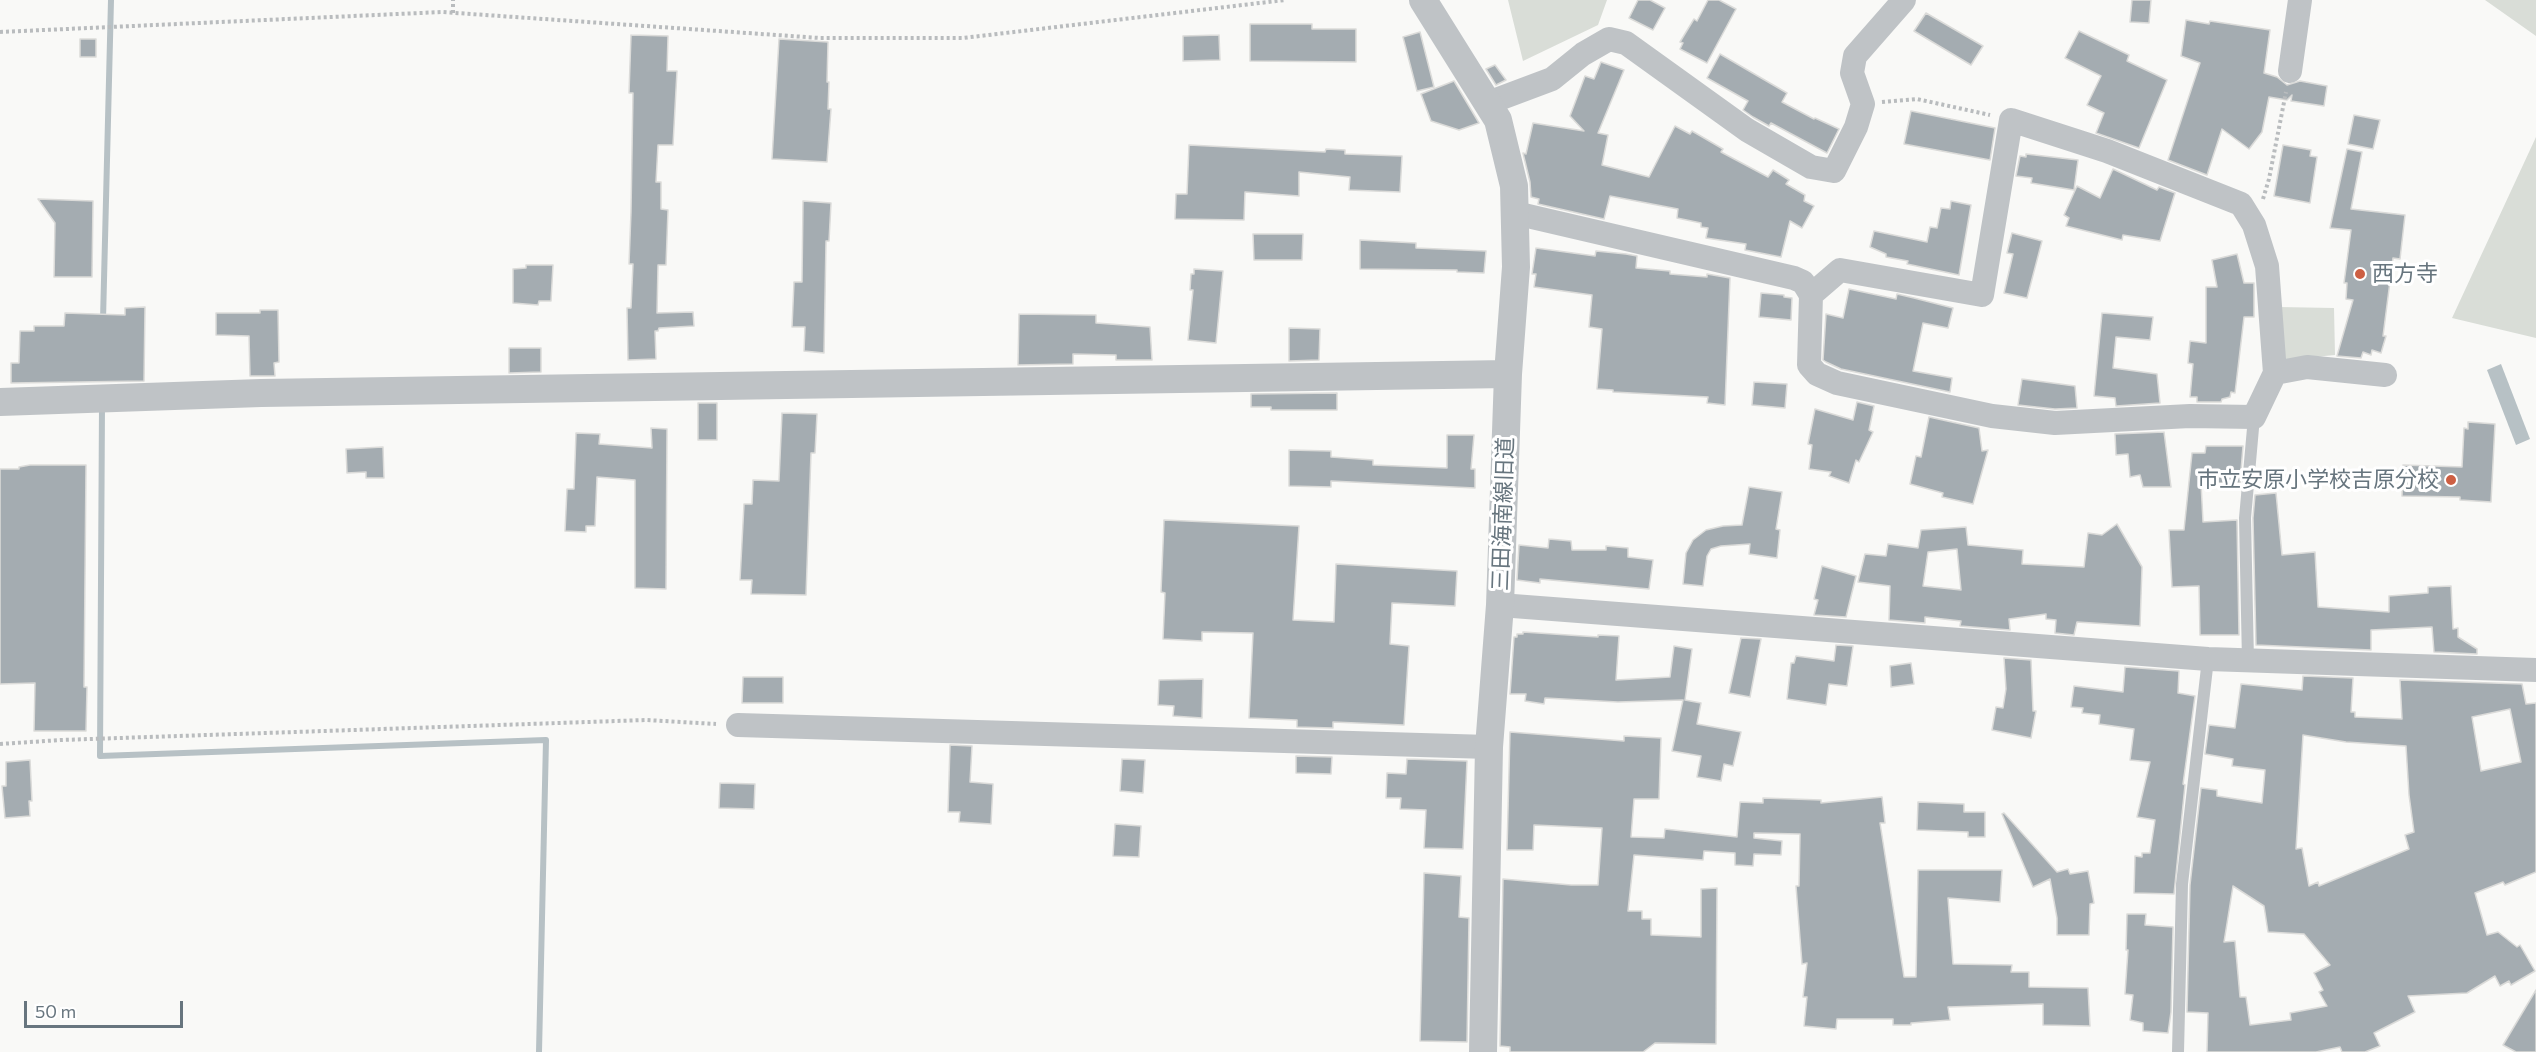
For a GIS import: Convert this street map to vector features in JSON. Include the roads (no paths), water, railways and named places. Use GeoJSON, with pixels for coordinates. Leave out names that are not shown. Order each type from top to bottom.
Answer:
{"type":"FeatureCollection","features":[{"type":"Feature","properties":{"kind":"street","name":"三田海南線旧道"},"geometry":{"type":"LineString","coordinates":[[1423,0],[1498,120],[1514,186],[1516,267],[1508,374],[1500,605],[1489,747],[1482,1052]]}},
{"type":"Feature","properties":{"kind":"street"},"geometry":{"type":"LineString","coordinates":[[1488,103],[1552,79],[1583,54],[1609,39],[1626,43],[1747,130],[1811,167],[1834,171],[1856,127],[1863,104],[1852,73],[1854,56],[1904,0]]}},
{"type":"Feature","properties":{"kind":"street"},"geometry":{"type":"LineString","coordinates":[[2290,71],[2300,0]]}},
{"type":"Feature","properties":{"kind":"street"},"geometry":{"type":"LineString","coordinates":[[1515,213],[1794,278],[1803,282],[1811,295],[1809,365],[1817,374],[1837,383],[1992,416],[2055,423],[2190,416],[2254,417],[2275,373],[2267,266],[2254,225],[2241,204],[2108,151],[2011,120],[1982,295],[1840,270],[1811,295]]}},
{"type":"Feature","properties":{"kind":"street"},"geometry":{"type":"LineString","coordinates":[[2275,373],[2307,367],[2385,375]]}},
{"type":"Feature","properties":{"kind":"street"},"geometry":{"type":"LineString","coordinates":[[0,402],[285,393],[1508,374]]}},
{"type":"Feature","properties":{"kind":"street"},"geometry":{"type":"LineString","coordinates":[[1500,605],[2208,659],[2536,670]]}},
{"type":"Feature","properties":{"kind":"street"},"geometry":{"type":"LineString","coordinates":[[738,725],[1489,747]]}},
{"type":"Feature","properties":{"kind":"lane"},"geometry":{"type":"LineString","coordinates":[[2248,661],[2245,518],[2254,417]]}},
{"type":"Feature","properties":{"kind":"lane"},"geometry":{"type":"LineString","coordinates":[[2178,1052],[2182,884],[2208,659]]}},
{"type":"Feature","properties":{"kind":"waterway"},"geometry":{"type":"LineString","coordinates":[[103,320],[111,0]]}},
{"type":"Feature","properties":{"kind":"waterway"},"geometry":{"type":"LineString","coordinates":[[102,405],[100,756],[546,740],[539,1052]]}},
{"type":"Feature","properties":{"kind":"place","name":"西方寺"},"geometry":{"type":"Point","coordinates":[2360,274]}},
{"type":"Feature","properties":{"kind":"place","name":"市立安原小学校吉原分校"},"geometry":{"type":"Point","coordinates":[2451,480]}}]}
